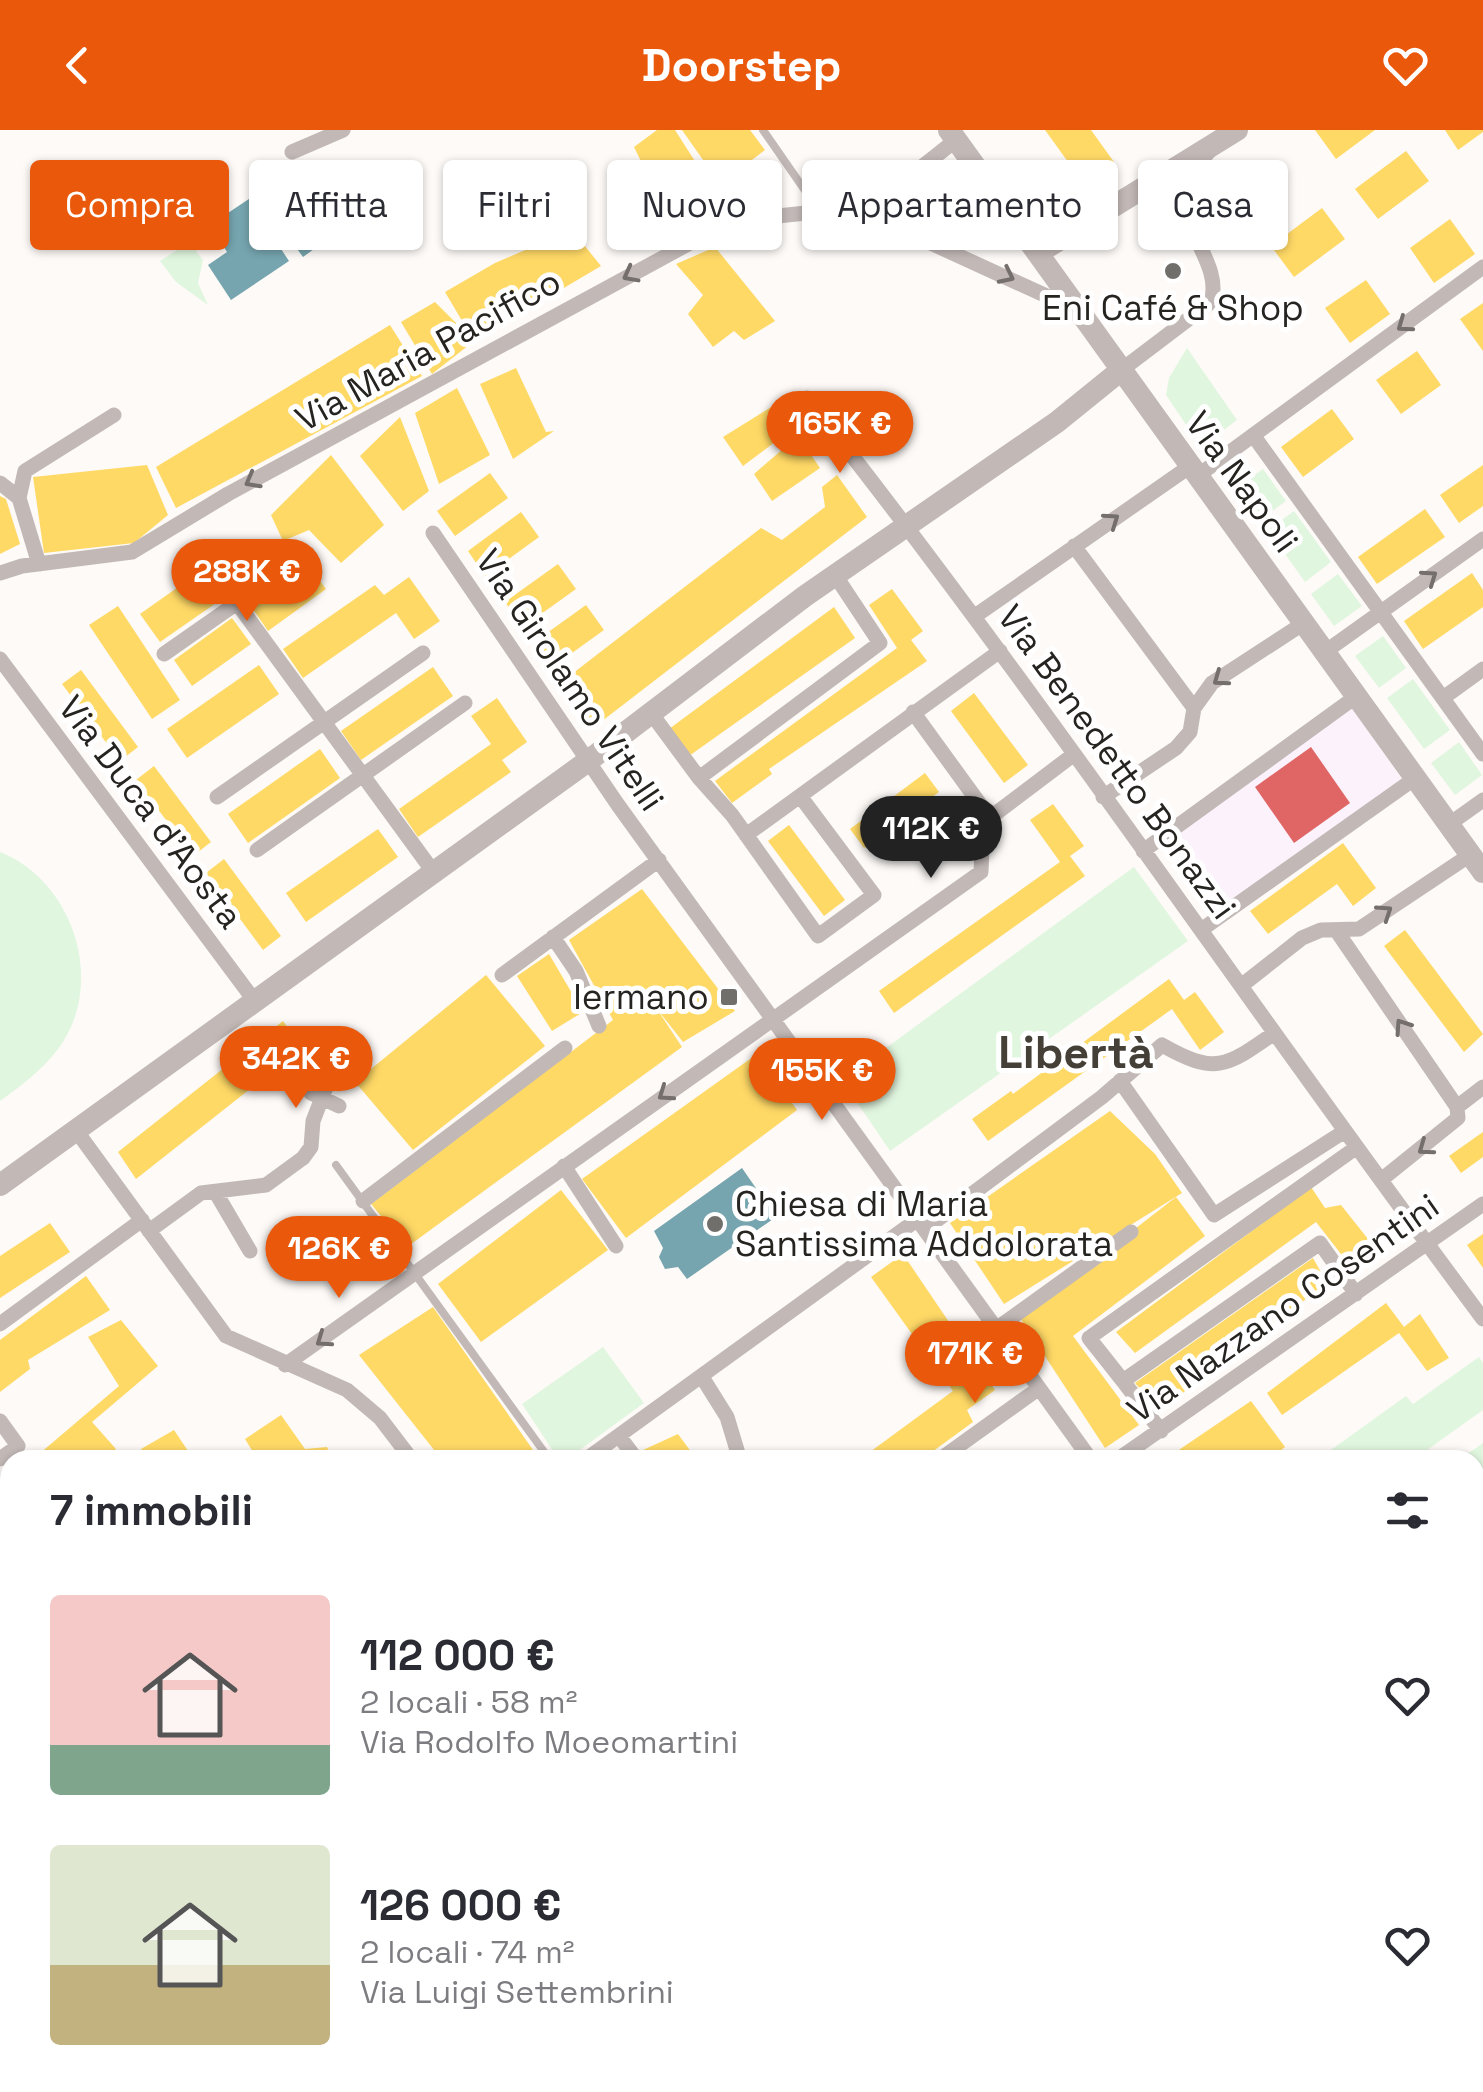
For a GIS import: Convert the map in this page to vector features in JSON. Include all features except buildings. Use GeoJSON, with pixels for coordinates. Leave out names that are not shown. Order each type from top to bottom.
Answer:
{"type":"FeatureCollection","features":[{"type":"Feature","properties":{"kind":"main road"},"geometry":{"type":"LineString","coordinates":[[1038,252],[1236,130]]}},
{"type":"Feature","properties":{"kind":"main road","name":"Via Napoli"},"geometry":{"type":"LineString","coordinates":[[952,135],[1322,654],[1477,864]]}},
{"type":"Feature","properties":{"kind":"main road"},"geometry":{"type":"LineString","coordinates":[[0,1185],[1120,371]]}},
{"type":"Feature","properties":{"kind":"street"},"geometry":{"type":"LineString","coordinates":[[292,152],[343,130]]}},
{"type":"Feature","properties":{"kind":"street","name":"Via Maria Pacifico"},"geometry":{"type":"LineString","coordinates":[[927,160],[952,135]]}},
{"type":"Feature","properties":{"kind":"street"},"geometry":{"type":"LineString","coordinates":[[1120,371],[1211,302],[1216,285],[1213,269],[1186,203],[1186,184],[1212,148]]}},
{"type":"Feature","properties":{"kind":"street","name":"Via Maria Pacifico"},"geometry":{"type":"LineString","coordinates":[[0,573],[132,552],[381,409],[701,237],[768,217],[802,214]]}},
{"type":"Feature","properties":{"kind":"street"},"geometry":{"type":"LineString","coordinates":[[946,250],[1078,310]]}},
{"type":"Feature","properties":{"kind":"street"},"geometry":{"type":"LineString","coordinates":[[975,616],[1074,546],[1253,436],[1483,267]]}},
{"type":"Feature","properties":{"kind":"street","name":"Via Benedetto Bonazzi"},"geometry":{"type":"LineString","coordinates":[[807,398],[975,616],[1272,1034],[1483,1319]]}},
{"type":"Feature","properties":{"kind":"street"},"geometry":{"type":"LineString","coordinates":[[39,564],[19,498],[26,471],[114,416]]}},
{"type":"Feature","properties":{"kind":"street","name":"Via Napoli"},"geometry":{"type":"LineString","coordinates":[[1253,436],[1483,754]]}},
{"type":"Feature","properties":{"kind":"street"},"geometry":{"type":"LineString","coordinates":[[0,483],[19,498]]}},
{"type":"Feature","properties":{"kind":"street","name":"Via Girolamo Vitelli"},"geometry":{"type":"LineString","coordinates":[[433,532],[588,761],[1083,1450]]}},
{"type":"Feature","properties":{"kind":"street"},"geometry":{"type":"LineString","coordinates":[[1322,654],[1483,539]]}},
{"type":"Feature","properties":{"kind":"street"},"geometry":{"type":"LineString","coordinates":[[1074,546],[1194,708]]}},
{"type":"Feature","properties":{"kind":"street"},"geometry":{"type":"LineString","coordinates":[[164,654],[304,556]]}},
{"type":"Feature","properties":{"kind":"street"},"geometry":{"type":"LineString","coordinates":[[699,778],[880,643],[836,574]]}},
{"type":"Feature","properties":{"kind":"street"},"geometry":{"type":"LineString","coordinates":[[237,603],[432,870]]}},
{"type":"Feature","properties":{"kind":"street"},"geometry":{"type":"LineString","coordinates":[[1103,796],[1176,748],[1190,732],[1194,708],[1212,683],[1302,625]]}},
{"type":"Feature","properties":{"kind":"street"},"geometry":{"type":"LineString","coordinates":[[746,835],[1000,651]]}},
{"type":"Feature","properties":{"kind":"street"},"geometry":{"type":"LineString","coordinates":[[217,797],[422,652]]}},
{"type":"Feature","properties":{"kind":"street","name":"Via Duca d'Aosta"},"geometry":{"type":"LineString","coordinates":[[0,660],[254,1000]]}},
{"type":"Feature","properties":{"kind":"street"},"geometry":{"type":"LineString","coordinates":[[1443,698],[1483,669]]}},
{"type":"Feature","properties":{"kind":"street"},"geometry":{"type":"LineString","coordinates":[[1144,852],[1354,698]]}},
{"type":"Feature","properties":{"kind":"street"},"geometry":{"type":"LineString","coordinates":[[257,850],[465,702]]}},
{"type":"Feature","properties":{"kind":"street"},"geometry":{"type":"LineString","coordinates":[[913,712],[990,818]]}},
{"type":"Feature","properties":{"kind":"street","name":"Via Girolamo Vitelli"},"geometry":{"type":"LineString","coordinates":[[652,714],[818,936],[874,895],[800,796]]}},
{"type":"Feature","properties":{"kind":"street"},"geometry":{"type":"LineString","coordinates":[[285,1366],[773,1017],[827,985],[981,872],[982,823],[1073,756]]}},
{"type":"Feature","properties":{"kind":"street"},"geometry":{"type":"LineString","coordinates":[[1201,930],[1414,778]]}},
{"type":"Feature","properties":{"kind":"street"},"geometry":{"type":"LineString","coordinates":[[1448,826],[1483,800]]}},
{"type":"Feature","properties":{"kind":"street","name":"Via Girolamo Vitelli"},"geometry":{"type":"LineString","coordinates":[[502,974],[659,860]]}},
{"type":"Feature","properties":{"kind":"street"},"geometry":{"type":"LineString","coordinates":[[1241,986],[1302,938],[1321,930],[1359,930],[1477,864]]}},
{"type":"Feature","properties":{"kind":"street"},"geometry":{"type":"LineString","coordinates":[[1336,930],[1456,1107],[1458,1118],[1440,1137],[1381,1180]]}},
{"type":"Feature","properties":{"kind":"street"},"geometry":{"type":"LineString","coordinates":[[554,937],[576,971],[599,1026]]}},
{"type":"Feature","properties":{"kind":"street"},"geometry":{"type":"LineString","coordinates":[[599,1450],[1102,1096],[1162,1045],[1192,1062],[1230,1064],[1272,1034]]}},
{"type":"Feature","properties":{"kind":"street"},"geometry":{"type":"LineString","coordinates":[[0,1324],[201,1193],[266,1185],[303,1158],[311,1147],[313,1121],[337,1059],[330,1035]]}},
{"type":"Feature","properties":{"kind":"street"},"geometry":{"type":"LineString","coordinates":[[363,1202],[565,1048]]}},
{"type":"Feature","properties":{"kind":"street"},"geometry":{"type":"LineString","coordinates":[[293,1069],[310,1093],[339,1106]]}},
{"type":"Feature","properties":{"kind":"street"},"geometry":{"type":"LineString","coordinates":[[1120,1081],[1214,1216],[1344,1131]]}},
{"type":"Feature","properties":{"kind":"street"},"geometry":{"type":"LineString","coordinates":[[1456,1107],[1483,1087]]}},
{"type":"Feature","properties":{"kind":"street"},"geometry":{"type":"LineString","coordinates":[[75,1130],[226,1336],[285,1366],[347,1390],[380,1418],[404,1450]]}},
{"type":"Feature","properties":{"kind":"street"},"geometry":{"type":"LineString","coordinates":[[1160,1431],[1089,1338],[1357,1148]]}},
{"type":"Feature","properties":{"kind":"street"},"geometry":{"type":"LineString","coordinates":[[564,1166],[616,1246]]}},
{"type":"Feature","properties":{"kind":"street"},"geometry":{"type":"LineString","coordinates":[[216,1193],[250,1251]]}},
{"type":"Feature","properties":{"kind":"street","name":"Via Nazzano Cosentini"},"geometry":{"type":"LineString","coordinates":[[1132,1450],[1483,1204]]}},
{"type":"Feature","properties":{"kind":"street"},"geometry":{"type":"LineString","coordinates":[[996,1329],[1131,1232]]}},
{"type":"Feature","properties":{"kind":"street"},"geometry":{"type":"LineString","coordinates":[[1123,1381],[1320,1244],[1356,1294]]}},
{"type":"Feature","properties":{"kind":"street"},"geometry":{"type":"LineString","coordinates":[[702,1377],[727,1417],[737,1450]]}},
{"type":"Feature","properties":{"kind":"street"},"geometry":{"type":"LineString","coordinates":[[953,1450],[1038,1389]]}},
{"type":"Feature","properties":{"kind":"street"},"geometry":{"type":"LineString","coordinates":[[0,1421],[18,1446],[12,1450]]}},
{"type":"Feature","properties":{"kind":"street"},"geometry":{"type":"LineString","coordinates":[[619,1436],[630,1450]]}},
{"type":"Feature","properties":{"kind":"lane"},"geometry":{"type":"LineString","coordinates":[[763,130],[802,186]]}},
{"type":"Feature","properties":{"kind":"lane"},"geometry":{"type":"LineString","coordinates":[[336,1165],[543,1450]]}},
{"type":"Feature","properties":{"kind":"shaded area"},"geometry":{"type":"Polygon","coordinates":[[[1350,705],[1403,781],[1216,915],[1166,850],[1170,838],[1350,705]]]}},
{"type":"Feature","properties":{"kind":"green space"},"geometry":{"type":"Polygon","coordinates":[[[177,250],[197,250],[203,260],[198,283],[208,305],[176,282],[160,261],[177,250]]]}},
{"type":"Feature","properties":{"kind":"green space"},"geometry":{"type":"Polygon","coordinates":[[[1187,348],[1237,420],[1201,447],[1166,395],[1169,378],[1187,348]]]}},
{"type":"Feature","properties":{"kind":"green space"},"geometry":{"type":"Polygon","coordinates":[[[1263,469],[1286,501],[1259,521],[1235,489],[1263,469]]]}},
{"type":"Feature","properties":{"kind":"green space"},"geometry":{"type":"Polygon","coordinates":[[[1294,511],[1331,562],[1305,582],[1268,530],[1294,511]]]}},
{"type":"Feature","properties":{"kind":"green space"},"geometry":{"type":"Polygon","coordinates":[[[1338,574],[1362,606],[1334,626],[1311,594],[1338,574]]]}},
{"type":"Feature","properties":{"kind":"green space"},"geometry":{"type":"Polygon","coordinates":[[[1383,636],[1406,668],[1379,688],[1355,656],[1383,636]]]}},
{"type":"Feature","properties":{"kind":"green space"},"geometry":{"type":"Polygon","coordinates":[[[1413,679],[1450,730],[1424,749],[1387,698],[1413,679]]]}},
{"type":"Feature","properties":{"kind":"green space"},"geometry":{"type":"Polygon","coordinates":[[[1459,742],[1482,775],[1455,795],[1431,763],[1459,742]]]}},
{"type":"Feature","properties":{"kind":"green space"},"geometry":{"type":"Polygon","coordinates":[[[0,852],[26,866],[47,886],[64,910],[81,966],[80,995],[73,1023],[58,1049],[38,1071],[0,1101],[0,852]]]}},
{"type":"Feature","properties":{"kind":"green space"},"geometry":{"type":"Polygon","coordinates":[[[1134,867],[1188,941],[890,1151],[842,1080],[1134,867]]]}},
{"type":"Feature","properties":{"kind":"green space"},"geometry":{"type":"Polygon","coordinates":[[[603,1347],[644,1403],[580,1450],[552,1450],[522,1404],[603,1347]]]}},
{"type":"Feature","properties":{"kind":"green space"},"geometry":{"type":"Polygon","coordinates":[[[1479,1357],[1483,1363],[1483,1410],[1427,1450],[1331,1450],[1406,1396],[1413,1404],[1479,1357]]]}},
{"type":"Feature","properties":{"kind":"place","name":"Eni Café & Shop"},"geometry":{"type":"Point","coordinates":[1173,271]}},
{"type":"Feature","properties":{"kind":"place","name":"Iermano"},"geometry":{"type":"Point","coordinates":[729,997]}},
{"type":"Feature","properties":{"kind":"place","name":"Chiesa di Maria Santissima Addolorata"},"geometry":{"type":"Point","coordinates":[715,1224]}},
{"type":"Feature","properties":{"kind":"district","name":"Libertà"},"geometry":{"type":"Point","coordinates":[1076,1052]}}]}
